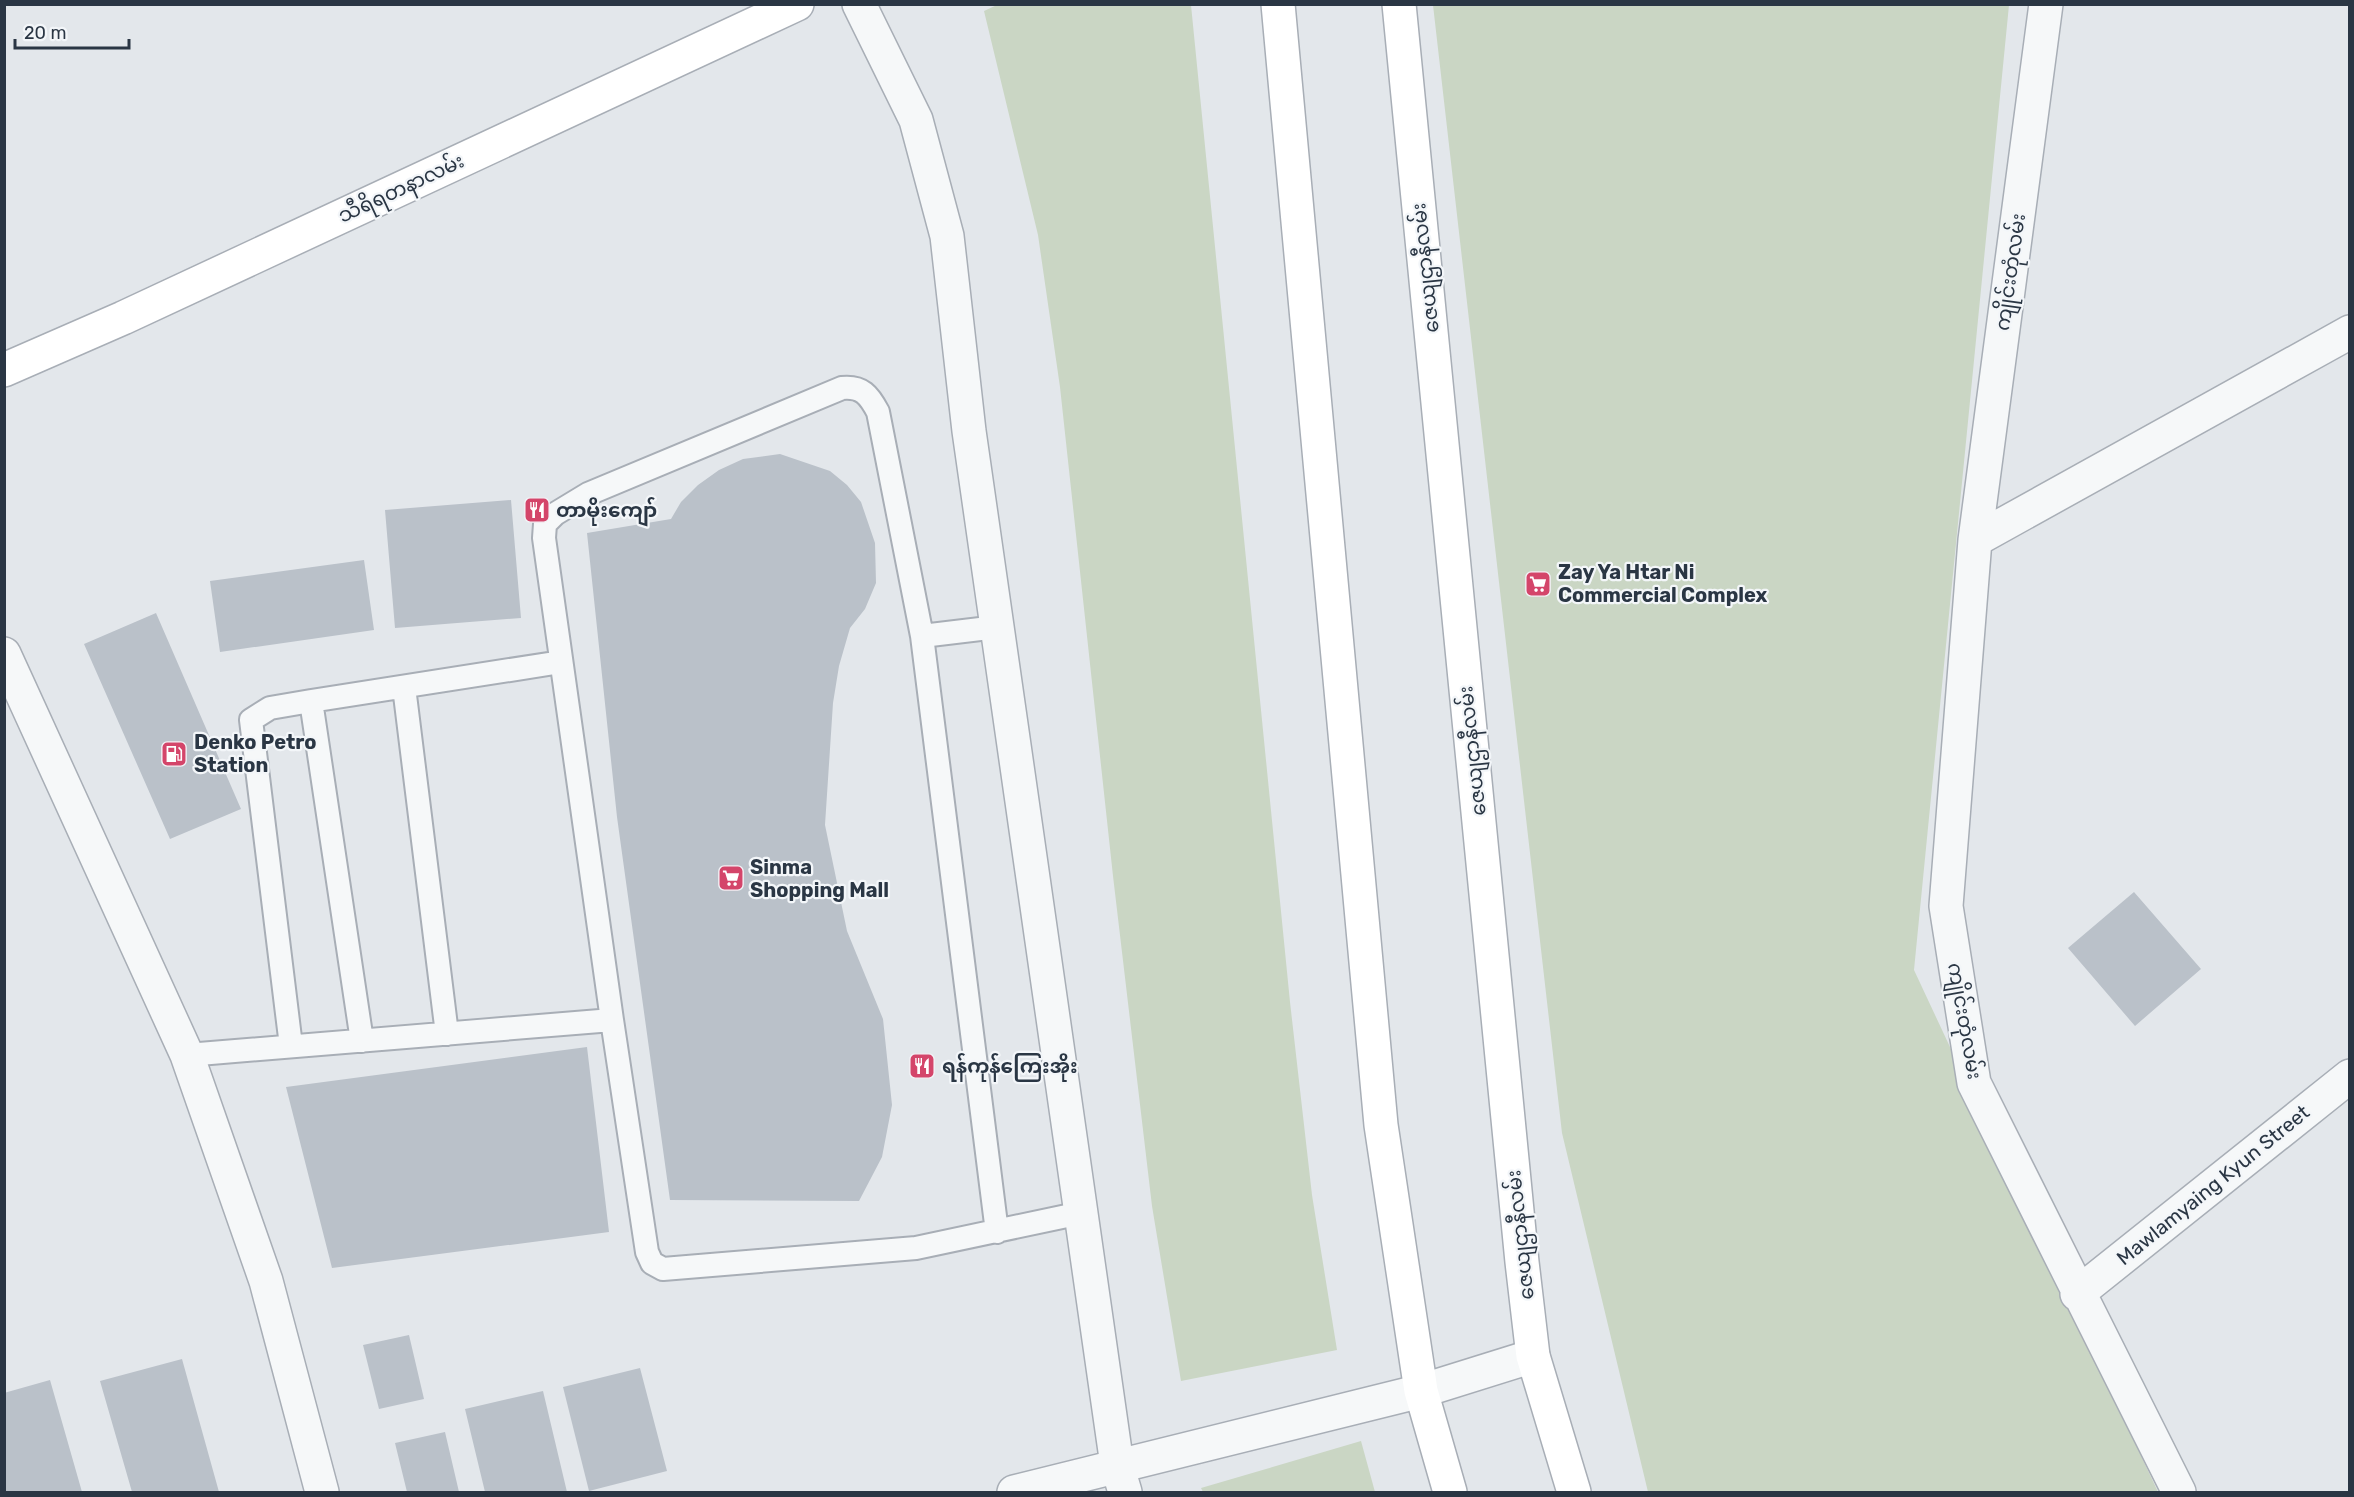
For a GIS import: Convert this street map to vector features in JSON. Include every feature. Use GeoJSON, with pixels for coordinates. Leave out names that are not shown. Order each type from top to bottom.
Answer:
{"type":"FeatureCollection","features":[{"type":"Feature","properties":{"kind":"main road","name":"သီရိရတနာလမ်း"},"geometry":{"type":"LineString","coordinates":[[4,370],[123,318],[797,4]]}},
{"type":"Feature","properties":{"kind":"main road"},"geometry":{"type":"LineString","coordinates":[[1278,4],[1381,1125],[1421,1391],[1450,1492]]}},
{"type":"Feature","properties":{"kind":"main road","name":"ဇေယျဌာနီလမ်း"},"geometry":{"type":"LineString","coordinates":[[1400,4],[1520,1251],[1533,1356],[1574,1492]]}},
{"type":"Feature","properties":{"kind":"street"},"geometry":{"type":"LineString","coordinates":[[859,4],[916,120],[947,236],[969,431],[1121,1479]]}},
{"type":"Feature","properties":{"kind":"street","name":"ကျိုင်းတုံလမ်း"},"geometry":{"type":"LineString","coordinates":[[2046,4],[1975,540],[1946,906],[1974,1083],[2077,1294],[2178,1492]]}},
{"type":"Feature","properties":{"kind":"street"},"geometry":{"type":"LineString","coordinates":[[1975,540],[2349,332]]}},
{"type":"Feature","properties":{"kind":"street"},"geometry":{"type":"LineString","coordinates":[[4,654],[187,1055],[266,1281],[322,1492]]}},
{"type":"Feature","properties":{"kind":"street","name":"Mawlamyaing Kyun Street"},"geometry":{"type":"LineString","coordinates":[[2077,1294],[2349,1076]]}},
{"type":"Feature","properties":{"kind":"street"},"geometry":{"type":"LineString","coordinates":[[1014,1492],[1121,1479],[1533,1356]]}},
{"type":"Feature","properties":{"kind":"lane"},"geometry":{"type":"LineString","coordinates":[[997,1232],[922,636],[878,412],[869,395],[856,387],[842,388],[588,494],[555,514],[545,524],[544,538],[561,662],[647,1252],[652,1263],[663,1269],[916,1248],[997,1232],[1081,1213]]}},
{"type":"Feature","properties":{"kind":"lane"},"geometry":{"type":"LineString","coordinates":[[922,636],[997,627]]}},
{"type":"Feature","properties":{"kind":"lane"},"geometry":{"type":"LineString","coordinates":[[291,1046],[251,720],[270,708],[561,662]]}},
{"type":"Feature","properties":{"kind":"lane"},"geometry":{"type":"LineString","coordinates":[[404,687],[447,1034]]}},
{"type":"Feature","properties":{"kind":"lane"},"geometry":{"type":"LineString","coordinates":[[311,701],[362,1041]]}},
{"type":"Feature","properties":{"kind":"lane"},"geometry":{"type":"LineString","coordinates":[[187,1055],[612,1020]]}},
{"type":"Feature","properties":{"kind":"green space"},"geometry":{"type":"Polygon","coordinates":[[[997,5],[1191,5],[1290,1002],[1312,1195],[1337,1350],[1181,1381],[1152,1206],[1113,876],[1060,387],[1038,235],[984,11],[997,5]]]}},
{"type":"Feature","properties":{"kind":"green space"},"geometry":{"type":"Polygon","coordinates":[[[1433,5],[2009,5],[1914,970],[2158,1492],[1648,1492],[1562,1133],[1433,5]]]}},
{"type":"Feature","properties":{"kind":"green space"},"geometry":{"type":"Polygon","coordinates":[[[1361,1441],[1375,1492],[1203,1492],[1201,1488],[1361,1441]]]}},
{"type":"Feature","properties":{"kind":"building","name":"Sinma Shopping Mall"},"geometry":{"type":"Polygon","coordinates":[[[780,454],[830,471],[847,485],[861,502],[875,543],[876,583],[865,609],[850,628],[839,666],[833,703],[825,825],[847,931],[883,1019],[892,1105],[882,1157],[859,1201],[670,1200],[617,817],[587,533],[671,519],[681,502],[698,485],[719,470],[743,459],[780,454]]]}},
{"type":"Feature","properties":{"kind":"building"},"geometry":{"type":"Polygon","coordinates":[[[511,500],[521,618],[395,628],[385,510],[511,500]]]}},
{"type":"Feature","properties":{"kind":"building"},"geometry":{"type":"Polygon","coordinates":[[[364,560],[374,630],[220,652],[210,581],[364,560]]]}},
{"type":"Feature","properties":{"kind":"building"},"geometry":{"type":"Polygon","coordinates":[[[156,613],[241,809],[170,839],[84,644],[156,613]]]}},
{"type":"Feature","properties":{"kind":"building"},"geometry":{"type":"Polygon","coordinates":[[[2134,892],[2201,969],[2135,1026],[2068,948],[2134,892]]]}},
{"type":"Feature","properties":{"kind":"building"},"geometry":{"type":"Polygon","coordinates":[[[587,1047],[609,1232],[332,1268],[286,1087],[587,1047]]]}},
{"type":"Feature","properties":{"kind":"building"},"geometry":{"type":"Polygon","coordinates":[[[409,1335],[424,1399],[379,1409],[363,1345],[409,1335]]]}},
{"type":"Feature","properties":{"kind":"building"},"geometry":{"type":"Polygon","coordinates":[[[182,1359],[219,1492],[132,1492],[100,1381],[182,1359]]]}},
{"type":"Feature","properties":{"kind":"building"},"geometry":{"type":"Polygon","coordinates":[[[640,1368],[667,1471],[589,1491],[563,1387],[640,1368]]]}},
{"type":"Feature","properties":{"kind":"building"},"geometry":{"type":"Polygon","coordinates":[[[50,1380],[82,1492],[4,1492],[4,1393],[50,1380]]]}},
{"type":"Feature","properties":{"kind":"building"},"geometry":{"type":"Polygon","coordinates":[[[543,1391],[567,1492],[485,1492],[465,1409],[543,1391]]]}},
{"type":"Feature","properties":{"kind":"building"},"geometry":{"type":"Polygon","coordinates":[[[445,1432],[459,1492],[407,1492],[395,1443],[445,1432]]]}},
{"type":"Feature","properties":{"kind":"place","name":"တာမိုးကျော်"},"geometry":{"type":"Point","coordinates":[537,510]}},
{"type":"Feature","properties":{"kind":"place","name":"Zay Ya Htar Ni Commercial Complex"},"geometry":{"type":"Point","coordinates":[1538,584]}},
{"type":"Feature","properties":{"kind":"place","name":"Denko Petro Station"},"geometry":{"type":"Point","coordinates":[174,754]}},
{"type":"Feature","properties":{"kind":"place","name":"Sinma Shopping Mall"},"geometry":{"type":"Point","coordinates":[731,878]}},
{"type":"Feature","properties":{"kind":"place","name":"ရန်ကုန်ကြေးအိုး"},"geometry":{"type":"Point","coordinates":[922,1066]}}]}
